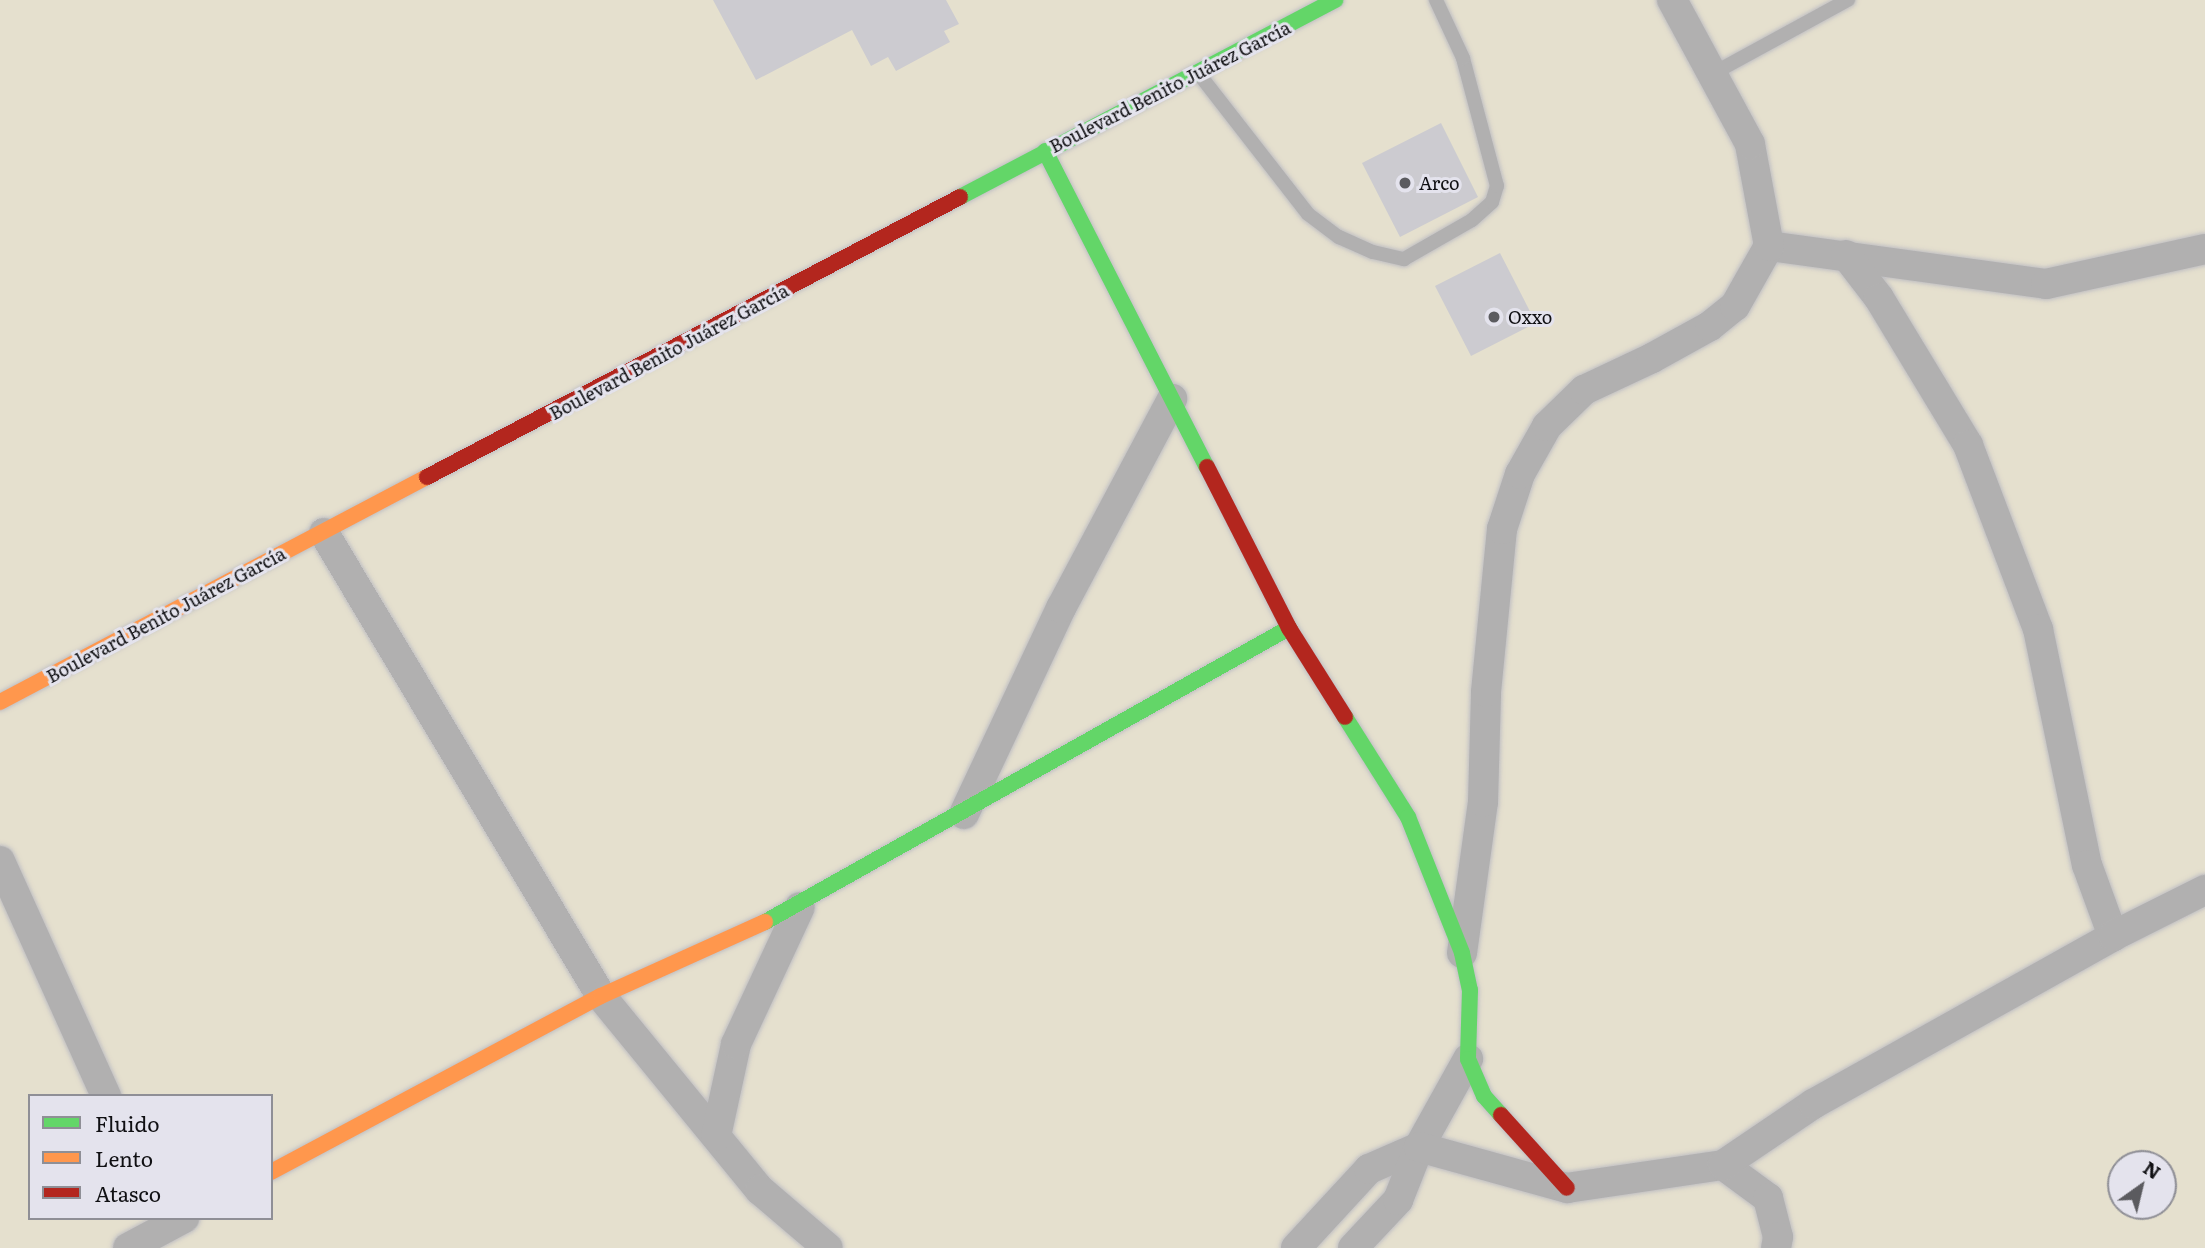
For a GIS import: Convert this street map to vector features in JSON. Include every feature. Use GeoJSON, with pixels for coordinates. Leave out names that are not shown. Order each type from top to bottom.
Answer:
{"type":"FeatureCollection","features":[{"type":"Feature","properties":{"kind":"street","name":"Boulevard Benito Juárez García"},"geometry":{"type":"LineString","coordinates":[[0,702],[1336,0]]}},
{"type":"Feature","properties":{"kind":"street"},"geometry":{"type":"LineString","coordinates":[[1462,953],[1483,802],[1486,692],[1502,528],[1520,474],[1547,426],[1584,390],[1675,346],[1735,306],[1769,246],[1750,144],[1672,0]]}},
{"type":"Feature","properties":{"kind":"street"},"geometry":{"type":"LineString","coordinates":[[1045,151],[1289,628],[1408,817],[1462,953],[1470,990],[1468,1059],[1484,1096],[1567,1188]]}},
{"type":"Feature","properties":{"kind":"street"},"geometry":{"type":"LineString","coordinates":[[1769,246],[2046,284],[2205,249]]}},
{"type":"Feature","properties":{"kind":"street"},"geometry":{"type":"LineString","coordinates":[[1846,255],[1879,298],[1968,445],[2038,629],[2087,864],[2113,936]]}},
{"type":"Feature","properties":{"kind":"street"},"geometry":{"type":"LineString","coordinates":[[964,814],[1060,608],[1172,398]]}},
{"type":"Feature","properties":{"kind":"street"},"geometry":{"type":"LineString","coordinates":[[324,533],[601,996],[760,1191],[828,1248]]}},
{"type":"Feature","properties":{"kind":"street"},"geometry":{"type":"LineString","coordinates":[[273,1171],[601,996],[800,907],[1289,628]]}},
{"type":"Feature","properties":{"kind":"street"},"geometry":{"type":"LineString","coordinates":[[0,861],[105,1094]]}},
{"type":"Feature","properties":{"kind":"street"},"geometry":{"type":"LineString","coordinates":[[1296,1248],[1370,1169],[1419,1147],[1567,1188],[1723,1165],[1813,1104],[2113,936],[2205,890]]}},
{"type":"Feature","properties":{"kind":"street"},"geometry":{"type":"LineString","coordinates":[[716,1136],[736,1044],[800,907]]}},
{"type":"Feature","properties":{"kind":"street"},"geometry":{"type":"LineString","coordinates":[[1353,1248],[1398,1200],[1419,1147],[1468,1059]]}},
{"type":"Feature","properties":{"kind":"street"},"geometry":{"type":"LineString","coordinates":[[1723,1165],[1768,1198],[1778,1237],[1776,1248]]}},
{"type":"Feature","properties":{"kind":"street"},"geometry":{"type":"LineString","coordinates":[[128,1248],[170,1221]]}},
{"type":"Feature","properties":{"kind":"lane"},"geometry":{"type":"LineString","coordinates":[[1198,73],[1308,214],[1339,237],[1373,252],[1404,259],[1472,220],[1492,202],[1497,186],[1463,58],[1436,0]]}},
{"type":"Feature","properties":{"kind":"lane"},"geometry":{"type":"LineString","coordinates":[[1712,74],[1849,0]]}},
{"type":"Feature","properties":{"kind":"sand"},"geometry":{"type":"Polygon","coordinates":[[[0,0],[2205,0],[2205,1248],[0,1248],[0,0]]]}},
{"type":"Feature","properties":{"kind":"building"},"geometry":{"type":"Polygon","coordinates":[[[713,0],[946,0],[959,24],[944,31],[950,42],[896,71],[888,57],[871,66],[852,30],[756,80],[713,0]]]}},
{"type":"Feature","properties":{"kind":"building"},"geometry":{"type":"Polygon","coordinates":[[[1441,123],[1478,197],[1400,237],[1362,163],[1441,123]]]}},
{"type":"Feature","properties":{"kind":"building"},"geometry":{"type":"Polygon","coordinates":[[[1500,253],[1536,323],[1471,356],[1435,286],[1500,253]]]}},
{"type":"Feature","properties":{"kind":"traffic: fast"},"geometry":{"type":"LineString","coordinates":[[960,197],[1336,0]]}},
{"type":"Feature","properties":{"kind":"traffic: fast"},"geometry":{"type":"LineString","coordinates":[[1045,151],[1207,467]]}},
{"type":"Feature","properties":{"kind":"traffic: fast"},"geometry":{"type":"LineString","coordinates":[[765,922],[1289,628]]}},
{"type":"Feature","properties":{"kind":"traffic: fast"},"geometry":{"type":"LineString","coordinates":[[1345,717],[1408,817],[1462,953],[1470,990],[1468,1059],[1484,1096],[1501,1115]]}},
{"type":"Feature","properties":{"kind":"traffic: slow"},"geometry":{"type":"LineString","coordinates":[[0,702],[427,477]]}},
{"type":"Feature","properties":{"kind":"traffic: slow"},"geometry":{"type":"LineString","coordinates":[[273,1171],[601,996],[765,922]]}},
{"type":"Feature","properties":{"kind":"traffic: jam"},"geometry":{"type":"LineString","coordinates":[[427,477],[960,197]]}},
{"type":"Feature","properties":{"kind":"traffic: jam"},"geometry":{"type":"LineString","coordinates":[[1207,467],[1289,628],[1345,717]]}},
{"type":"Feature","properties":{"kind":"traffic: jam"},"geometry":{"type":"LineString","coordinates":[[1501,1115],[1567,1188]]}},
{"type":"Feature","properties":{"kind":"place","name":"Arco"},"geometry":{"type":"Point","coordinates":[1405,183]}},
{"type":"Feature","properties":{"kind":"place","name":"Oxxo"},"geometry":{"type":"Point","coordinates":[1494,317]}}]}
